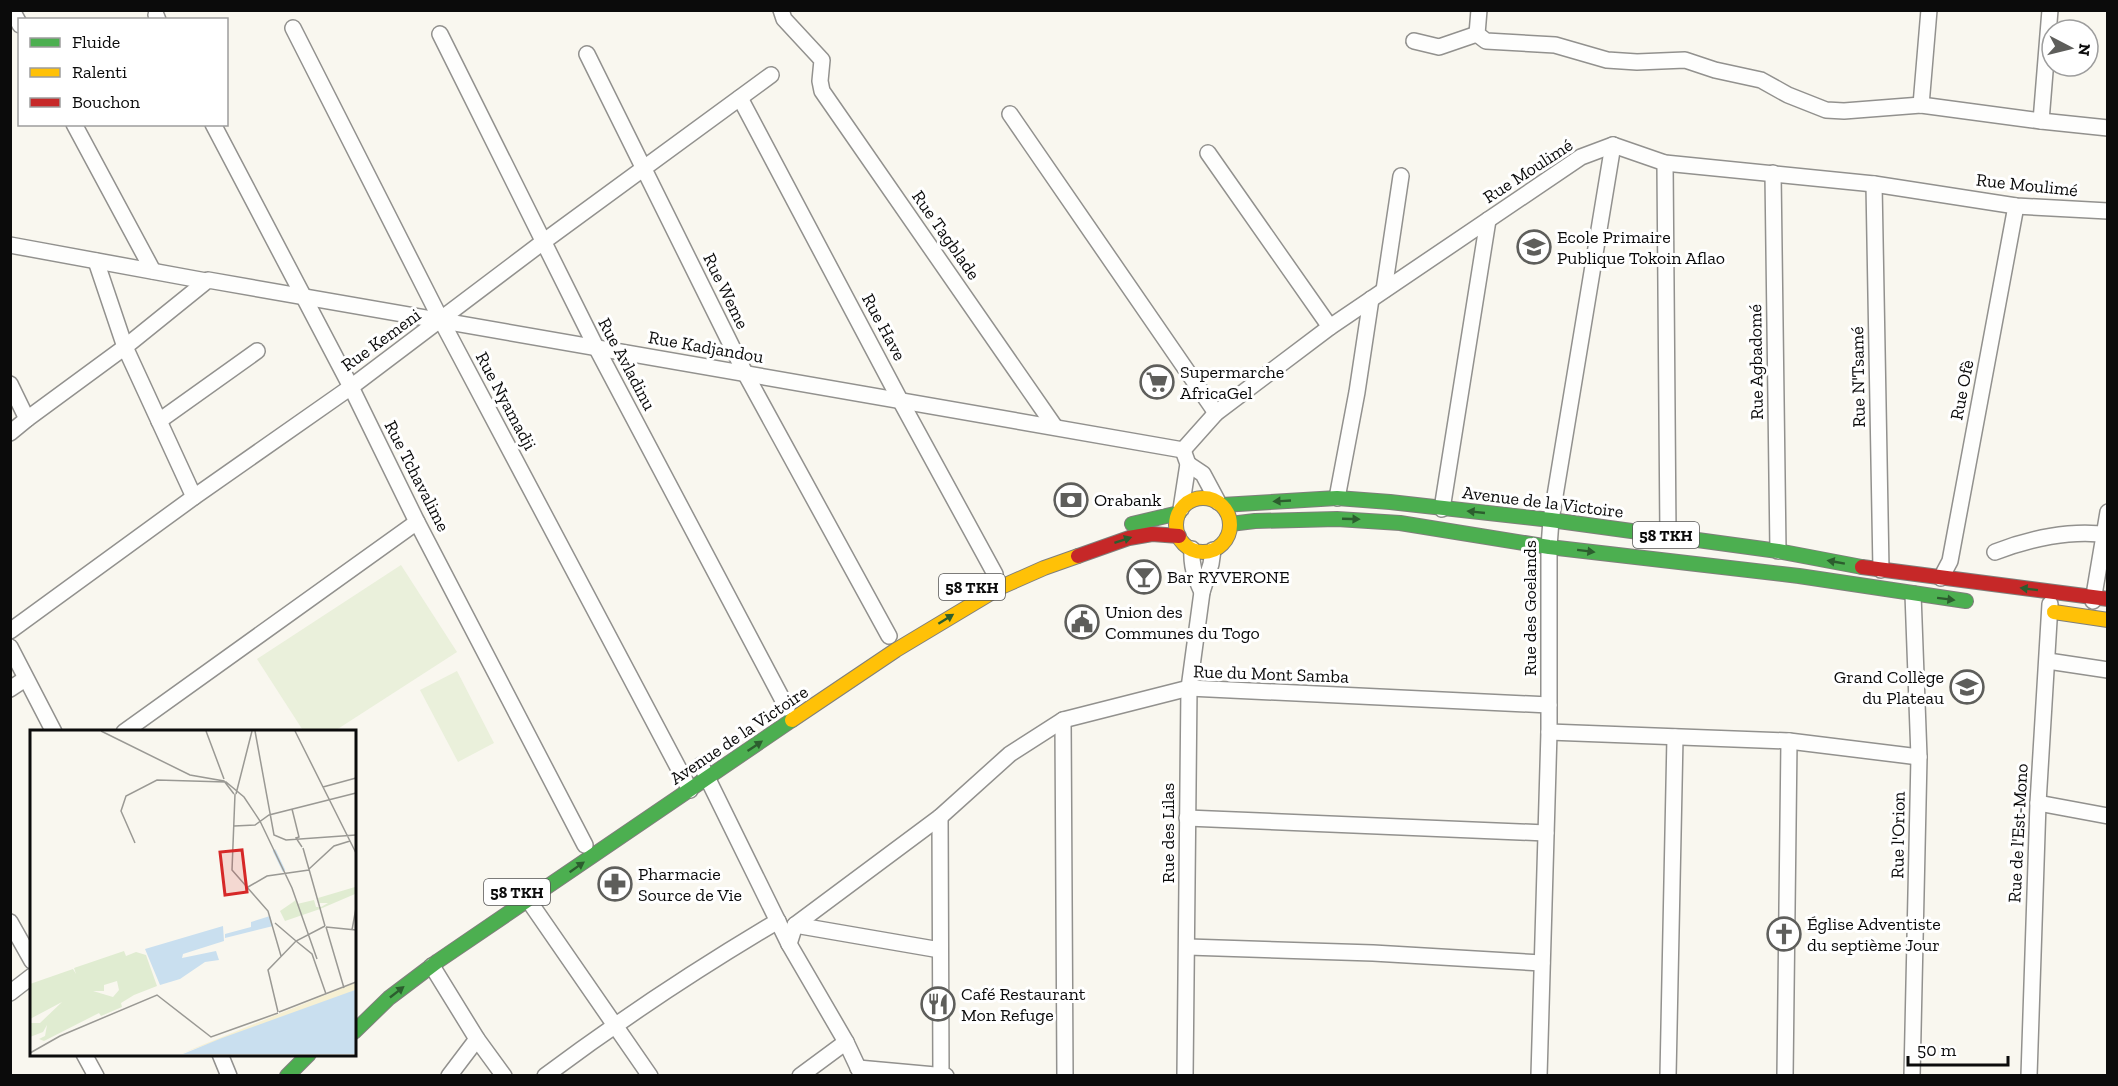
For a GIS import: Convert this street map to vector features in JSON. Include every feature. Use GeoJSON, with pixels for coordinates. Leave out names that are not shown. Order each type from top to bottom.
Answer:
{"type":"FeatureCollection","features":[{"type":"Feature","properties":{"kind":"highway"},"geometry":{"type":"LineString","coordinates":[[1205,497],[1220,504],[1229,517],[1230,524],[1228,535],[1222,544],[1213,550],[1202,552],[1182,542],[1177,529],[1180,511],[1186,504],[1205,497]]}},
{"type":"Feature","properties":{"kind":"highway","name":"Avenue de la Victoire"},"geometry":{"type":"LineString","coordinates":[[1220,504],[1337,498],[1390,502],[1551,520],[1778,551],[1881,570],[2101,598]]}},
{"type":"Feature","properties":{"kind":"highway"},"geometry":{"type":"LineString","coordinates":[[1115,528],[1180,511]]}},
{"type":"Feature","properties":{"kind":"highway","name":"58 TKH"},"geometry":{"type":"LineString","coordinates":[[1230,524],[1294,519],[1367,520],[1455,531],[1550,547],[1799,576],[1982,603]]}},
{"type":"Feature","properties":{"kind":"highway","name":"Avenue de la Victoire"},"geometry":{"type":"LineString","coordinates":[[709,764],[1001,586],[1129,538],[1152,534],[1179,536]]}},
{"type":"Feature","properties":{"kind":"highway"},"geometry":{"type":"LineString","coordinates":[[2044,611],[2108,620]]}},
{"type":"Feature","properties":{"kind":"highway","name":"Avenue de la Victoire"},"geometry":{"type":"LineString","coordinates":[[356,1030],[389,998],[432,966],[529,901],[682,783],[824,682]]}},
{"type":"Feature","properties":{"kind":"highway","name":"58 TKH"},"geometry":{"type":"LineString","coordinates":[[373,993],[634,811]]}},
{"type":"Feature","properties":{"kind":"highway"},"geometry":{"type":"LineString","coordinates":[[288,1076],[307,1056]]}},
{"type":"Feature","properties":{"kind":"street","name":"Rue Tagblade"},"geometry":{"type":"LineString","coordinates":[[782,10],[784,19],[822,60],[820,81],[822,91],[1055,427]]}},
{"type":"Feature","properties":{"kind":"street"},"geometry":{"type":"LineString","coordinates":[[1477,34],[1479,10]]}},
{"type":"Feature","properties":{"kind":"street"},"geometry":{"type":"LineString","coordinates":[[1922,105],[1929,10]]}},
{"type":"Feature","properties":{"kind":"street"},"geometry":{"type":"LineString","coordinates":[[2041,121],[2050,10]]}},
{"type":"Feature","properties":{"kind":"street","name":"Rue Nyamadji"},"geometry":{"type":"LineString","coordinates":[[293,28],[441,320],[682,783]]}},
{"type":"Feature","properties":{"kind":"street","name":"Rue Avladinu"},"geometry":{"type":"LineString","coordinates":[[440,34],[596,347],[787,708]]}},
{"type":"Feature","properties":{"kind":"street"},"geometry":{"type":"LineString","coordinates":[[1414,41],[1439,47],[1477,34]]}},
{"type":"Feature","properties":{"kind":"street"},"geometry":{"type":"LineString","coordinates":[[1477,34],[1486,40],[1556,45],[1607,60],[1637,62],[1685,60],[1714,70],[1761,80],[1788,95],[1826,110],[1844,111],[1922,105],[2108,128]]}},
{"type":"Feature","properties":{"kind":"street","name":"Rue Weme"},"geometry":{"type":"LineString","coordinates":[[587,54],[745,373],[889,636]]}},
{"type":"Feature","properties":{"kind":"street","name":"Rue Kemeni"},"geometry":{"type":"LineString","coordinates":[[10,631],[194,497],[351,387],[543,242],[771,75]]}},
{"type":"Feature","properties":{"kind":"street","name":"Rue Have"},"geometry":{"type":"LineString","coordinates":[[740,98],[995,574]]}},
{"type":"Feature","properties":{"kind":"street"},"geometry":{"type":"LineString","coordinates":[[1011,114],[1216,413]]}},
{"type":"Feature","properties":{"kind":"street"},"geometry":{"type":"LineString","coordinates":[[75,126],[153,271]]}},
{"type":"Feature","properties":{"kind":"street","name":"Rue Tchavalime"},"geometry":{"type":"LineString","coordinates":[[214,126],[351,387],[417,522],[585,844]]}},
{"type":"Feature","properties":{"kind":"street","name":"Rue Moulimé"},"geometry":{"type":"LineString","coordinates":[[1185,457],[1216,413],[1330,327],[1581,157],[1613,145],[1665,163],[1874,184],[2016,206],[2108,211]]}},
{"type":"Feature","properties":{"kind":"street","name":"Rue des Goelands"},"geometry":{"type":"LineString","coordinates":[[1539,1076],[1549,732],[1551,520],[1613,145]]}},
{"type":"Feature","properties":{"kind":"street"},"geometry":{"type":"LineString","coordinates":[[1208,153],[1330,327]]}},
{"type":"Feature","properties":{"kind":"street"},"geometry":{"type":"LineString","coordinates":[[1665,163],[1668,536]]}},
{"type":"Feature","properties":{"kind":"street","name":"Rue Agbadomé"},"geometry":{"type":"LineString","coordinates":[[1773,173],[1778,551]]}},
{"type":"Feature","properties":{"kind":"street"},"geometry":{"type":"LineString","coordinates":[[1337,498],[1401,176]]}},
{"type":"Feature","properties":{"kind":"street","name":"Rue N'Tsamé"},"geometry":{"type":"LineString","coordinates":[[1874,184],[1881,570]]}},
{"type":"Feature","properties":{"kind":"street","name":"Rue Ofè"},"geometry":{"type":"LineString","coordinates":[[1941,578],[1950,561],[2016,206]]}},
{"type":"Feature","properties":{"kind":"street"},"geometry":{"type":"LineString","coordinates":[[1442,509],[1488,220]]}},
{"type":"Feature","properties":{"kind":"street","name":"Rue Kadjandou"},"geometry":{"type":"LineString","coordinates":[[10,245],[1055,427],[1185,457]]}},
{"type":"Feature","properties":{"kind":"street"},"geometry":{"type":"LineString","coordinates":[[96,261],[124,347],[194,497]]}},
{"type":"Feature","properties":{"kind":"street"},"geometry":{"type":"LineString","coordinates":[[10,433],[124,347],[207,280]]}},
{"type":"Feature","properties":{"kind":"street"},"geometry":{"type":"LineString","coordinates":[[159,421],[257,351]]}},
{"type":"Feature","properties":{"kind":"street"},"geometry":{"type":"LineString","coordinates":[[10,384],[27,419]]}},
{"type":"Feature","properties":{"kind":"street"},"geometry":{"type":"LineString","coordinates":[[1185,457],[1203,474],[1220,504]]}},
{"type":"Feature","properties":{"kind":"street"},"geometry":{"type":"LineString","coordinates":[[1180,511],[1185,457]]}},
{"type":"Feature","properties":{"kind":"street"},"geometry":{"type":"LineString","coordinates":[[2092,617],[2101,598],[2108,512]]}},
{"type":"Feature","properties":{"kind":"street"},"geometry":{"type":"LineString","coordinates":[[127,730],[417,522]]}},
{"type":"Feature","properties":{"kind":"street"},"geometry":{"type":"LineString","coordinates":[[1995,552],[2010,546],[2076,532],[2106,535]]}},
{"type":"Feature","properties":{"kind":"street","name":"Rue des Lilas"},"geometry":{"type":"LineString","coordinates":[[1192,549],[1191,562],[1194,575],[1202,592]]}},
{"type":"Feature","properties":{"kind":"street","name":"Rue des Lilas"},"geometry":{"type":"LineString","coordinates":[[1185,1076],[1189,688],[1202,592],[1213,550]]}},
{"type":"Feature","properties":{"kind":"street","name":"Rue de l'Est-Mono"},"geometry":{"type":"LineString","coordinates":[[2029,1076],[2038,802],[2048,662],[2044,611],[2051,592]]}},
{"type":"Feature","properties":{"kind":"street","name":"Rue l'Orion"},"geometry":{"type":"LineString","coordinates":[[1912,1076],[1918,757],[1913,594]]}},
{"type":"Feature","properties":{"kind":"street"},"geometry":{"type":"LineString","coordinates":[[10,647],[53,730]]}},
{"type":"Feature","properties":{"kind":"street"},"geometry":{"type":"LineString","coordinates":[[2048,662],[2108,670]]}},
{"type":"Feature","properties":{"kind":"street"},"geometry":{"type":"LineString","coordinates":[[10,689],[25,679]]}},
{"type":"Feature","properties":{"kind":"street","name":"Rue du Mont Samba"},"geometry":{"type":"LineString","coordinates":[[795,925],[940,817],[1010,754],[1063,720],[1189,688],[1549,705]]}},
{"type":"Feature","properties":{"kind":"street"},"geometry":{"type":"LineString","coordinates":[[1063,720],[1065,1076]]}},
{"type":"Feature","properties":{"kind":"street"},"geometry":{"type":"LineString","coordinates":[[1549,732],[1789,741],[1918,757]]}},
{"type":"Feature","properties":{"kind":"street"},"geometry":{"type":"LineString","coordinates":[[1668,1076],[1676,737]]}},
{"type":"Feature","properties":{"kind":"street"},"geometry":{"type":"LineString","coordinates":[[1785,1076],[1789,741]]}},
{"type":"Feature","properties":{"kind":"street"},"geometry":{"type":"LineString","coordinates":[[709,764],[777,921],[846,1042],[860,1072],[946,1076]]}},
{"type":"Feature","properties":{"kind":"street"},"geometry":{"type":"LineString","coordinates":[[2038,802],[2108,816]]}},
{"type":"Feature","properties":{"kind":"street"},"geometry":{"type":"LineString","coordinates":[[940,817],[941,1075]]}},
{"type":"Feature","properties":{"kind":"street"},"geometry":{"type":"LineString","coordinates":[[1188,818],[1546,833]]}},
{"type":"Feature","properties":{"kind":"street"},"geometry":{"type":"LineString","coordinates":[[529,901],[650,1076]]}},
{"type":"Feature","properties":{"kind":"street"},"geometry":{"type":"LineString","coordinates":[[545,1076],[615,1024],[708,962],[777,921]]}},
{"type":"Feature","properties":{"kind":"street"},"geometry":{"type":"LineString","coordinates":[[10,922],[30,957]]}},
{"type":"Feature","properties":{"kind":"street"},"geometry":{"type":"LineString","coordinates":[[789,944],[795,925],[940,950]]}},
{"type":"Feature","properties":{"kind":"street"},"geometry":{"type":"LineString","coordinates":[[1188,947],[1373,953],[1542,963]]}},
{"type":"Feature","properties":{"kind":"street"},"geometry":{"type":"LineString","coordinates":[[432,966],[477,1040],[504,1076]]}},
{"type":"Feature","properties":{"kind":"street"},"geometry":{"type":"LineString","coordinates":[[10,993],[30,978]]}},
{"type":"Feature","properties":{"kind":"street"},"geometry":{"type":"LineString","coordinates":[[449,1076],[477,1040]]}},
{"type":"Feature","properties":{"kind":"street"},"geometry":{"type":"LineString","coordinates":[[800,1076],[846,1042]]}},
{"type":"Feature","properties":{"kind":"street"},"geometry":{"type":"LineString","coordinates":[[85,1056],[96,1076]]}},
{"type":"Feature","properties":{"kind":"street"},"geometry":{"type":"LineString","coordinates":[[221,1056],[229,1076]]}},
{"type":"Feature","properties":{"kind":"green space"},"geometry":{"type":"Polygon","coordinates":[[[401,565],[457,652],[336,730],[303,730],[257,659],[401,565]]]}},
{"type":"Feature","properties":{"kind":"green space"},"geometry":{"type":"Polygon","coordinates":[[[457,671],[494,743],[458,762],[420,690],[457,671]]]}},
{"type":"Feature","properties":{"kind":"traffic: fast"},"geometry":{"type":"LineString","coordinates":[[1222,505],[1337,498],[1390,502],[1551,520],[1778,551],[1862,567]]}},
{"type":"Feature","properties":{"kind":"traffic: fast"},"geometry":{"type":"LineString","coordinates":[[1132,524],[1179,513]]}},
{"type":"Feature","properties":{"kind":"traffic: fast"},"geometry":{"type":"LineString","coordinates":[[1230,524],[1255,521],[1337,519],[1400,523],[1549,547],[1799,576],[1966,601]]}},
{"type":"Feature","properties":{"kind":"traffic: fast"},"geometry":{"type":"LineString","coordinates":[[356,1030],[389,998],[438,961],[792,720]]}},
{"type":"Feature","properties":{"kind":"traffic: fast"},"geometry":{"type":"LineString","coordinates":[[287,1076],[307,1056]]}},
{"type":"Feature","properties":{"kind":"traffic: slow"},"geometry":{"type":"LineString","coordinates":[[1203,498],[1213,500],[1222,506],[1228,515],[1230,525],[1228,535],[1222,544],[1213,550],[1203,552],[1193,550],[1184,544],[1178,535],[1176,525],[1178,515],[1184,506],[1193,500],[1203,498]]}},
{"type":"Feature","properties":{"kind":"traffic: slow"},"geometry":{"type":"LineString","coordinates":[[792,720],[896,650],[1001,587],[1078,556]]}},
{"type":"Feature","properties":{"kind":"traffic: slow"},"geometry":{"type":"LineString","coordinates":[[2054,612],[2108,620]]}},
{"type":"Feature","properties":{"kind":"traffic: jam"},"geometry":{"type":"LineString","coordinates":[[1078,556],[1129,538],[1152,534],[1179,536]]}},
{"type":"Feature","properties":{"kind":"traffic: jam"},"geometry":{"type":"LineString","coordinates":[[1862,567],[2108,599]]}},
{"type":"Feature","properties":{"kind":"place","name":"Ecole Primaire Publique Tokoin Aflao"},"geometry":{"type":"Point","coordinates":[1534,247]}},
{"type":"Feature","properties":{"kind":"place","name":"Supermarche AfricaGel"},"geometry":{"type":"Point","coordinates":[1157,382]}},
{"type":"Feature","properties":{"kind":"place","name":"Orabank"},"geometry":{"type":"Point","coordinates":[1071,500]}},
{"type":"Feature","properties":{"kind":"place","name":"Bar RYVERONE"},"geometry":{"type":"Point","coordinates":[1144,577]}},
{"type":"Feature","properties":{"kind":"place","name":"Union des Communes du Togo"},"geometry":{"type":"Point","coordinates":[1082,622]}},
{"type":"Feature","properties":{"kind":"place","name":"Grand Collège du Plateau"},"geometry":{"type":"Point","coordinates":[1967,687]}},
{"type":"Feature","properties":{"kind":"place","name":"Pharmacie Source de Vie"},"geometry":{"type":"Point","coordinates":[615,884]}},
{"type":"Feature","properties":{"kind":"place","name":"Église Adventiste du septième Jour"},"geometry":{"type":"Point","coordinates":[1784,934]}},
{"type":"Feature","properties":{"kind":"place","name":"Café Restaurant Mon Refuge"},"geometry":{"type":"Point","coordinates":[938,1004]}}]}
